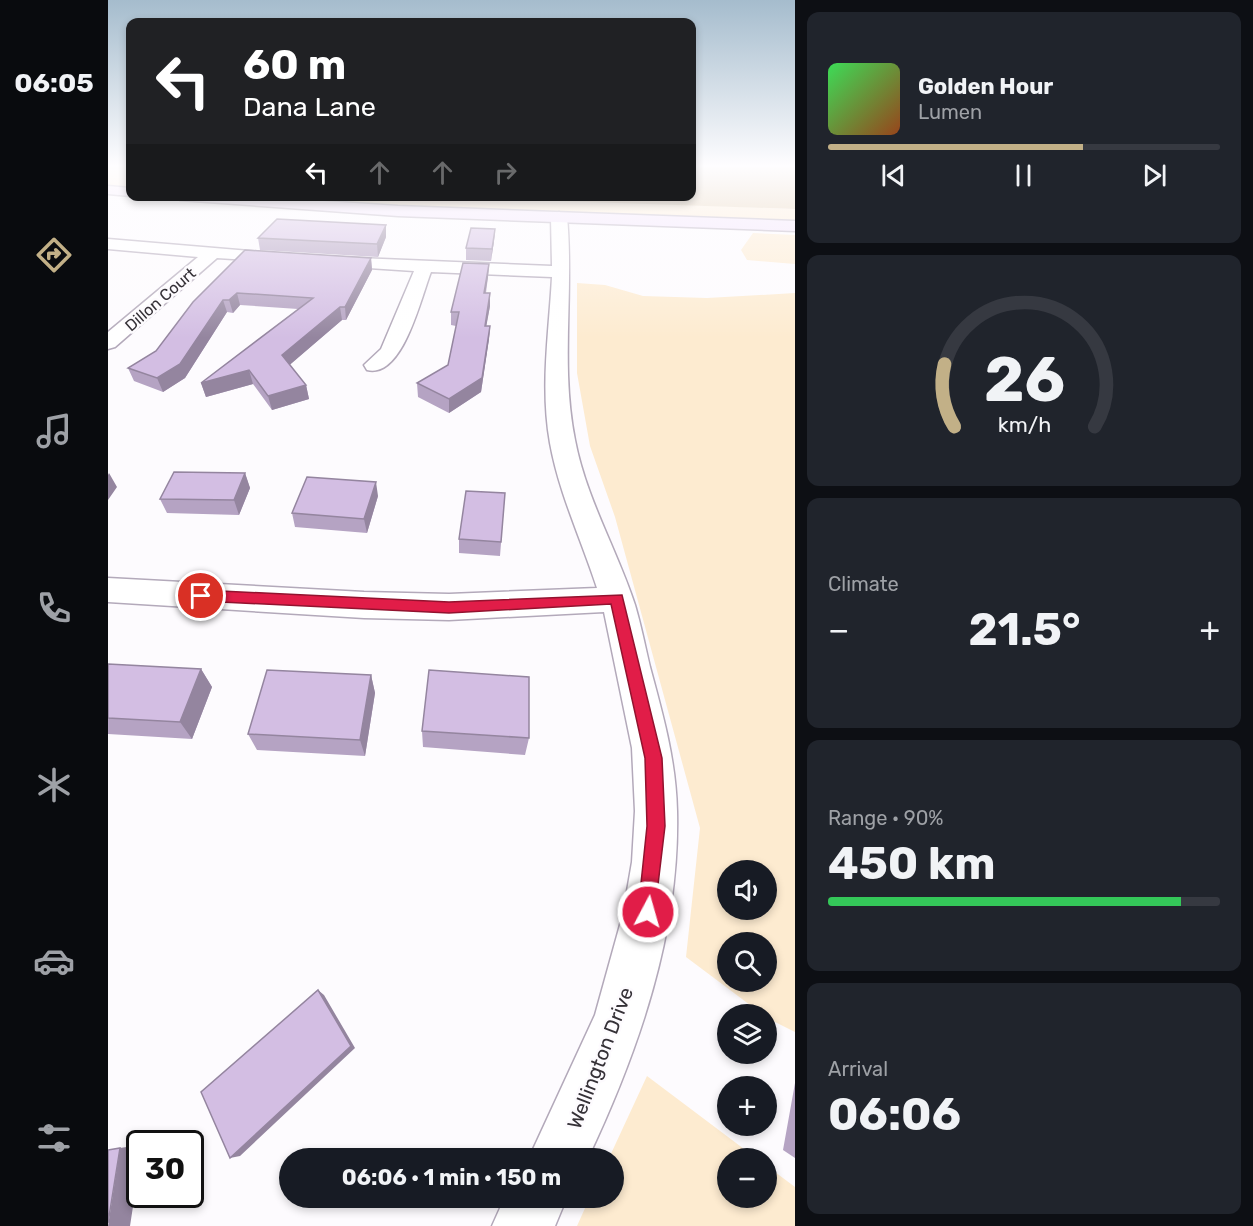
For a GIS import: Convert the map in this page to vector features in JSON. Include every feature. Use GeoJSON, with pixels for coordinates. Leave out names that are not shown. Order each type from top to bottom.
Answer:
{"type":"FeatureCollection","features":[{"type":"Feature","properties":{"kind":"street","name":"Wellington Drive"},"geometry":{"type":"LineString","coordinates":[[560,224],[563,272],[555,398],[562,443],[580,504],[617,599],[653,758],[656,826],[648,912],[622,1009],[579,1119],[563,1148]]}},
{"type":"Feature","properties":{"kind":"street"},"geometry":{"type":"LineString","coordinates":[[748,224],[795,226]]}},
{"type":"Feature","properties":{"kind":"street"},"geometry":{"type":"LineString","coordinates":[[108,244],[212,254],[424,267],[563,272]]}},
{"type":"Feature","properties":{"kind":"street","name":"Dillon Court"},"geometry":{"type":"LineString","coordinates":[[108,343],[212,254]]}},
{"type":"Feature","properties":{"kind":"street"},"geometry":{"type":"LineString","coordinates":[[375,365],[390,352],[424,267]]}},
{"type":"Feature","properties":{"kind":"street"},"geometry":{"type":"LineString","coordinates":[[108,590],[449,608],[617,599]]}},
{"type":"Feature","properties":{"kind":"street"},"geometry":{"type":"LineString","coordinates":[[522,1226],[532,1208]]}},
{"type":"Feature","properties":{"kind":"shaded area"},"geometry":{"type":"Polygon","coordinates":[[[753,233],[795,235],[795,264],[747,260],[741,250],[753,233]]]}},
{"type":"Feature","properties":{"kind":"shaded area"},"geometry":{"type":"Polygon","coordinates":[[[577,283],[605,285],[643,296],[707,298],[795,293],[795,1032],[777,1023],[777,1004],[749,1004],[733,992],[777,992],[777,932],[717,932],[717,980],[686,957],[700,828],[615,517],[590,446],[577,373],[577,283]]]}},
{"type":"Feature","properties":{"kind":"shaded area"},"geometry":{"type":"Polygon","coordinates":[[[647,1076],[717,1129],[717,1136],[727,1136],[743,1148],[717,1148],[717,1208],[777,1208],[777,1174],[795,1187],[795,1226],[577,1226],[585,1208],[624,1208],[624,1148],[614,1148],[647,1076]]]}},
{"type":"Feature","properties":{"kind":"building"},"geometry":{"type":"Polygon","coordinates":[[[272,224],[386,225],[377,244],[258,238],[272,224]]]}},
{"type":"Feature","properties":{"kind":"building"},"geometry":{"type":"Polygon","coordinates":[[[471,228],[495,229],[492,249],[466,248],[471,228]]]}},
{"type":"Feature","properties":{"kind":"building"},"geometry":{"type":"Polygon","coordinates":[[[245,250],[371,258],[345,307],[340,307],[282,355],[306,385],[268,396],[249,370],[201,383],[313,298],[237,293],[229,300],[223,300],[180,364],[157,378],[128,368],[156,351],[193,302],[245,250]]]}},
{"type":"Feature","properties":{"kind":"building"},"geometry":{"type":"Polygon","coordinates":[[[463,263],[489,264],[484,293],[490,293],[485,326],[490,326],[482,378],[449,399],[417,383],[448,365],[459,312],[451,312],[463,263]]]}},
{"type":"Feature","properties":{"kind":"building"},"geometry":{"type":"Polygon","coordinates":[[[174,472],[245,473],[234,500],[160,499],[174,472]]]}},
{"type":"Feature","properties":{"kind":"building"},"geometry":{"type":"Polygon","coordinates":[[[307,477],[376,482],[364,519],[292,513],[307,477]]]}},
{"type":"Feature","properties":{"kind":"building"},"geometry":{"type":"Polygon","coordinates":[[[466,491],[505,493],[501,542],[459,539],[466,491]]]}},
{"type":"Feature","properties":{"kind":"building"},"geometry":{"type":"Polygon","coordinates":[[[108,664],[201,669],[180,722],[108,718],[108,664]]]}},
{"type":"Feature","properties":{"kind":"building"},"geometry":{"type":"Polygon","coordinates":[[[267,670],[371,675],[360,740],[248,734],[267,670]]]}},
{"type":"Feature","properties":{"kind":"building"},"geometry":{"type":"Polygon","coordinates":[[[429,670],[529,677],[529,738],[422,731],[429,670]]]}},
{"type":"Feature","properties":{"kind":"building"},"geometry":{"type":"Polygon","coordinates":[[[318,990],[351,1046],[230,1158],[201,1092],[318,990]]]}},
{"type":"Feature","properties":{"kind":"building"},"geometry":{"type":"Polygon","coordinates":[[[120,1148],[108,1223],[108,1150],[120,1148]]]}},
{"type":"Feature","properties":{"kind":"route"},"geometry":{"type":"LineString","coordinates":[[201,596],[449,608],[617,599],[653,758],[656,826],[648,912]]}}]}
